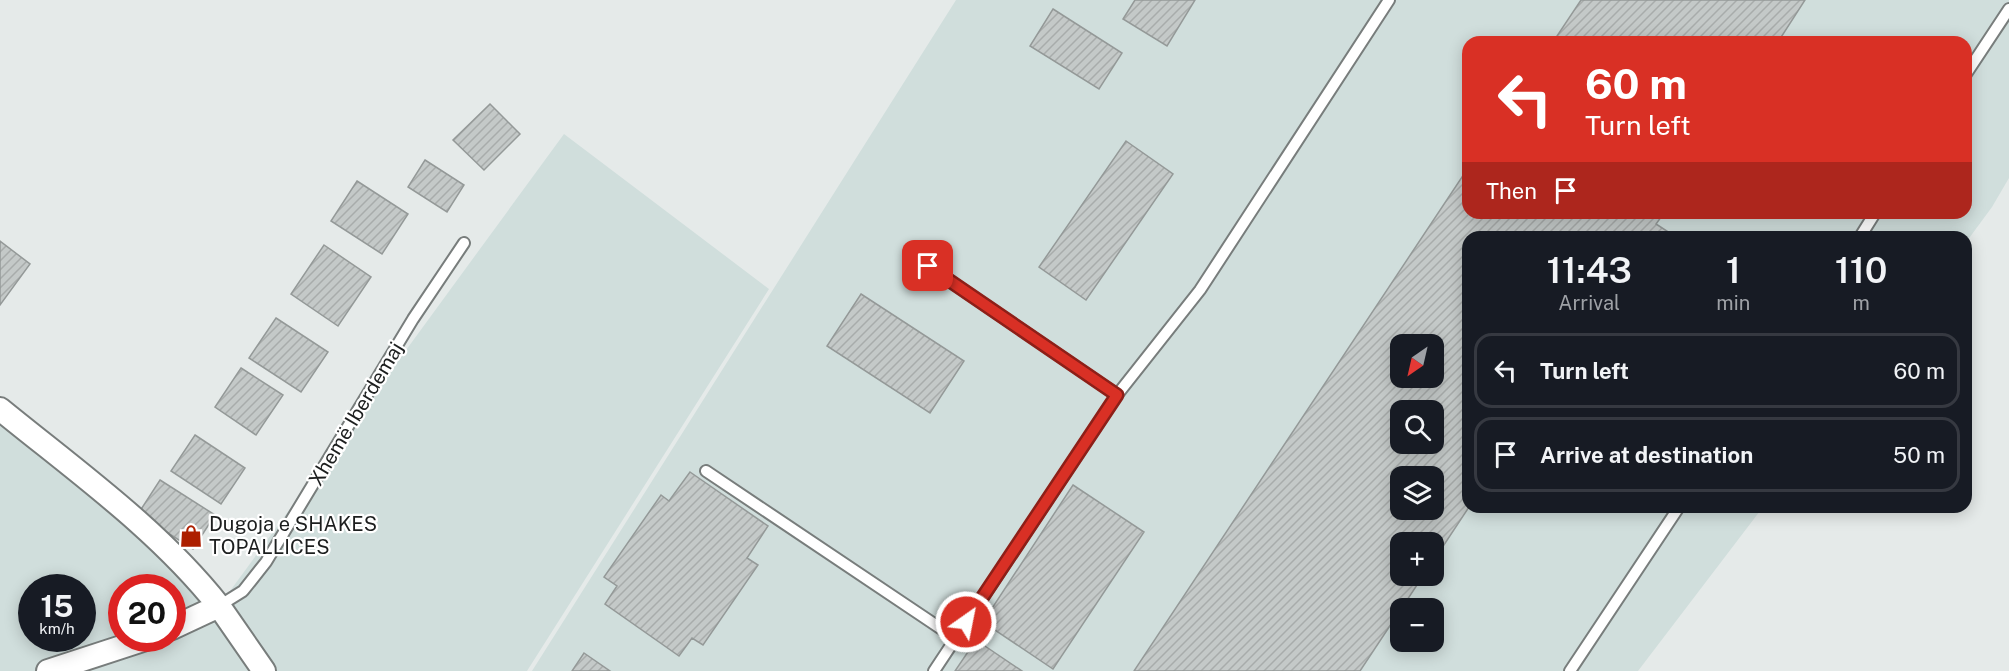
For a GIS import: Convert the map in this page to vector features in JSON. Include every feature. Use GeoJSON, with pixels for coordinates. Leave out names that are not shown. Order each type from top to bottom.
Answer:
{"type":"FeatureCollection","features":[{"type":"Feature","properties":{"kind":"street"},"geometry":{"type":"LineString","coordinates":[[0,409],[142,525],[192,572],[219,606],[264,671]]}},
{"type":"Feature","properties":{"kind":"street","name":"Xhemë Iberdemaj"},"geometry":{"type":"LineString","coordinates":[[186,621],[219,606]]}},
{"type":"Feature","properties":{"kind":"street"},"geometry":{"type":"LineString","coordinates":[[48,671],[108,651]]}},
{"type":"Feature","properties":{"kind":"lane"},"geometry":{"type":"LineString","coordinates":[[934,671],[1117,395],[1200,290],[1389,0]]}},
{"type":"Feature","properties":{"kind":"lane"},"geometry":{"type":"LineString","coordinates":[[1972,65],[2009,9]]}},
{"type":"Feature","properties":{"kind":"lane","name":"Xhemë Iberdemaj"},"geometry":{"type":"LineString","coordinates":[[219,606],[243,591],[266,562],[413,319],[464,243]]}},
{"type":"Feature","properties":{"kind":"lane"},"geometry":{"type":"LineString","coordinates":[[928,266],[1117,395]]}},
{"type":"Feature","properties":{"kind":"lane"},"geometry":{"type":"LineString","coordinates":[[705,471],[956,638]]}},
{"type":"Feature","properties":{"kind":"lane"},"geometry":{"type":"LineString","coordinates":[[1570,671],[1675,513]]}},
{"type":"Feature","properties":{"kind":"shaded area"},"geometry":{"type":"Polygon","coordinates":[[[956,0],[2009,0],[2009,178],[1972,234],[1972,231],[1462,231],[1462,513],[1758,513],[1638,671],[532,671],[956,0]]]}},
{"type":"Feature","properties":{"kind":"shaded area"},"geometry":{"type":"Polygon","coordinates":[[[564,134],[769,289],[527,671],[0,671],[0,409],[183,574],[108,574],[108,652],[186,652],[186,576],[219,606],[564,134]]]}},
{"type":"Feature","properties":{"kind":"building"},"geometry":{"type":"Polygon","coordinates":[[[1135,0],[1195,0],[1167,46],[1123,19],[1135,0]]]}},
{"type":"Feature","properties":{"kind":"building"},"geometry":{"type":"Polygon","coordinates":[[[1581,0],[1805,0],[1782,36],[1557,36],[1581,0]]]}},
{"type":"Feature","properties":{"kind":"building"},"geometry":{"type":"Polygon","coordinates":[[[1053,9],[1122,53],[1099,89],[1030,46],[1053,9]]]}},
{"type":"Feature","properties":{"kind":"building"},"geometry":{"type":"Polygon","coordinates":[[[490,104],[520,134],[484,170],[453,140],[490,104]]]}},
{"type":"Feature","properties":{"kind":"building"},"geometry":{"type":"Polygon","coordinates":[[[1126,141],[1173,174],[1086,300],[1039,267],[1126,141]]]}},
{"type":"Feature","properties":{"kind":"building"},"geometry":{"type":"Polygon","coordinates":[[[425,160],[464,185],[447,212],[408,187],[425,160]]]}},
{"type":"Feature","properties":{"kind":"building"},"geometry":{"type":"Polygon","coordinates":[[[1462,177],[1462,219],[1660,219],[1656,224],[1667,231],[1462,231],[1462,513],[1465,513],[1444,545],[1444,532],[1390,532],[1390,586],[1416,586],[1408,598],[1390,598],[1390,626],[1360,671],[1134,671],[1462,177]]]}},
{"type":"Feature","properties":{"kind":"building"},"geometry":{"type":"Polygon","coordinates":[[[357,181],[408,214],[382,254],[331,221],[357,181]]]}},
{"type":"Feature","properties":{"kind":"building"},"geometry":{"type":"Polygon","coordinates":[[[0,241],[30,264],[0,305],[0,241]]]}},
{"type":"Feature","properties":{"kind":"building"},"geometry":{"type":"Polygon","coordinates":[[[324,245],[371,277],[338,326],[291,294],[324,245]]]}},
{"type":"Feature","properties":{"kind":"building"},"geometry":{"type":"Polygon","coordinates":[[[861,294],[964,361],[930,413],[827,346],[861,294]]]}},
{"type":"Feature","properties":{"kind":"building"},"geometry":{"type":"Polygon","coordinates":[[[276,318],[328,352],[301,392],[249,358],[276,318]]]}},
{"type":"Feature","properties":{"kind":"building"},"geometry":{"type":"Polygon","coordinates":[[[241,368],[283,395],[256,435],[215,407],[241,368]]]}},
{"type":"Feature","properties":{"kind":"building"},"geometry":{"type":"Polygon","coordinates":[[[195,435],[245,468],[221,504],[171,471],[195,435]]]}},
{"type":"Feature","properties":{"kind":"building"},"geometry":{"type":"Polygon","coordinates":[[[690,472],[768,526],[747,558],[758,565],[703,645],[692,638],[679,656],[605,604],[617,586],[604,577],[661,495],[669,501],[690,472]]]}},
{"type":"Feature","properties":{"kind":"building"},"geometry":{"type":"Polygon","coordinates":[[[160,480],[215,515],[193,549],[138,514],[160,480]]]}},
{"type":"Feature","properties":{"kind":"building"},"geometry":{"type":"Polygon","coordinates":[[[1073,485],[1144,532],[1053,669],[983,622],[1073,485]]]}},
{"type":"Feature","properties":{"kind":"building"},"geometry":{"type":"Polygon","coordinates":[[[976,640],[1022,671],[955,671],[976,640]]]}},
{"type":"Feature","properties":{"kind":"building"},"geometry":{"type":"Polygon","coordinates":[[[584,653],[610,671],[572,671],[584,653]]]}},
{"type":"Feature","properties":{"kind":"place","name":"Dugoja e SHAKES TOPALLICES"},"geometry":{"type":"Point","coordinates":[191,536]}},
{"type":"Feature","properties":{"kind":"route"},"geometry":{"type":"LineString","coordinates":[[928,266],[1117,395],[966,622]]}}]}
